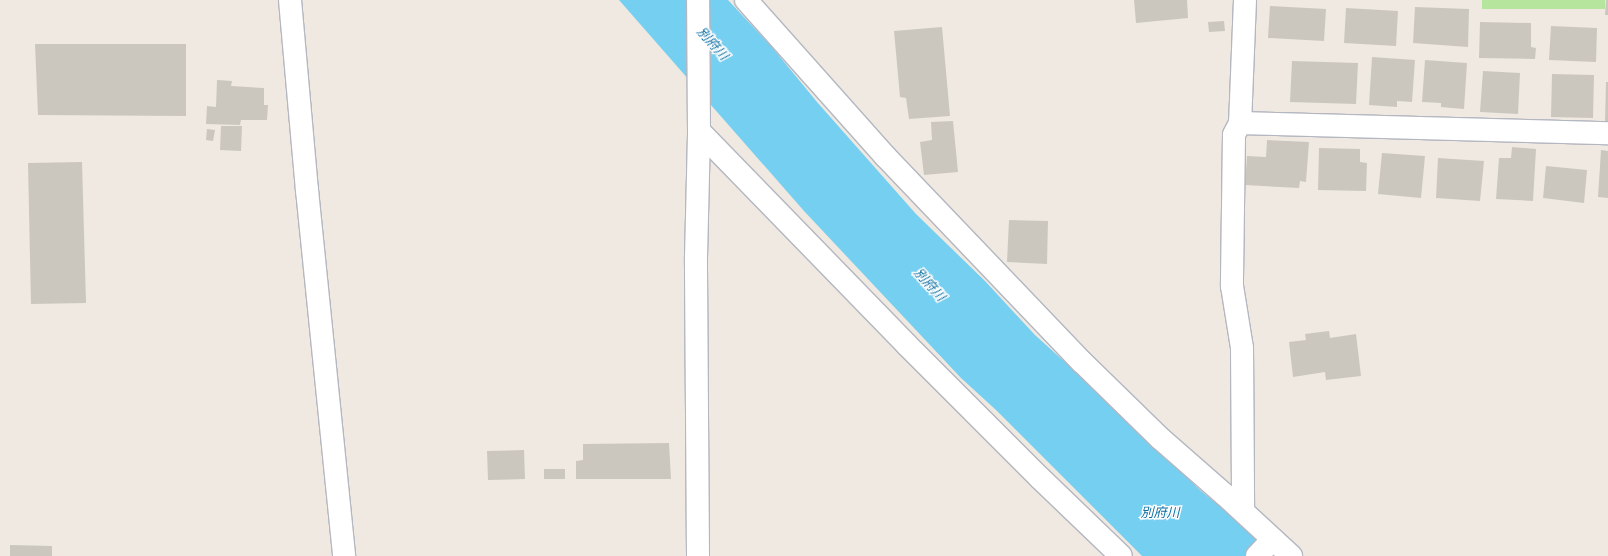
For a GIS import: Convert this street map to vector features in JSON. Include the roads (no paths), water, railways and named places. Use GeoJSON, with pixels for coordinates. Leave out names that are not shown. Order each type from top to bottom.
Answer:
{"type":"FeatureCollection","features":[{"type":"Feature","properties":{"kind":"street"},"geometry":{"type":"LineString","coordinates":[[290,0],[307,190],[344,556]]}},
{"type":"Feature","properties":{"kind":"street"},"geometry":{"type":"LineString","coordinates":[[698,0],[696,258],[698,556]]}},
{"type":"Feature","properties":{"kind":"street"},"geometry":{"type":"LineString","coordinates":[[746,0],[885,156],[1082,362],[1161,439],[1243,511],[1290,556]]}},
{"type":"Feature","properties":{"kind":"street"},"geometry":{"type":"LineString","coordinates":[[1243,511],[1242,348],[1232,286],[1234,135],[1240,123],[1245,0]]}},
{"type":"Feature","properties":{"kind":"street"},"geometry":{"type":"LineString","coordinates":[[1240,123],[1608,133]]}},
{"type":"Feature","properties":{"kind":"street"},"geometry":{"type":"LineString","coordinates":[[698,125],[907,345],[1121,556]]}},
{"type":"Feature","properties":{"kind":"street"},"geometry":{"type":"LineString","coordinates":[[1257,556],[1273,539]]}},
{"type":"Feature","properties":{"kind":"water","name":"別府川"},"geometry":{"type":"Polygon","coordinates":[[[619,0],[728,0],[771,46],[817,102],[916,214],[985,281],[1035,335],[1118,410],[1201,491],[1232,516],[1272,556],[1142,556],[996,410],[961,378],[804,211],[619,0]]]}}]}
